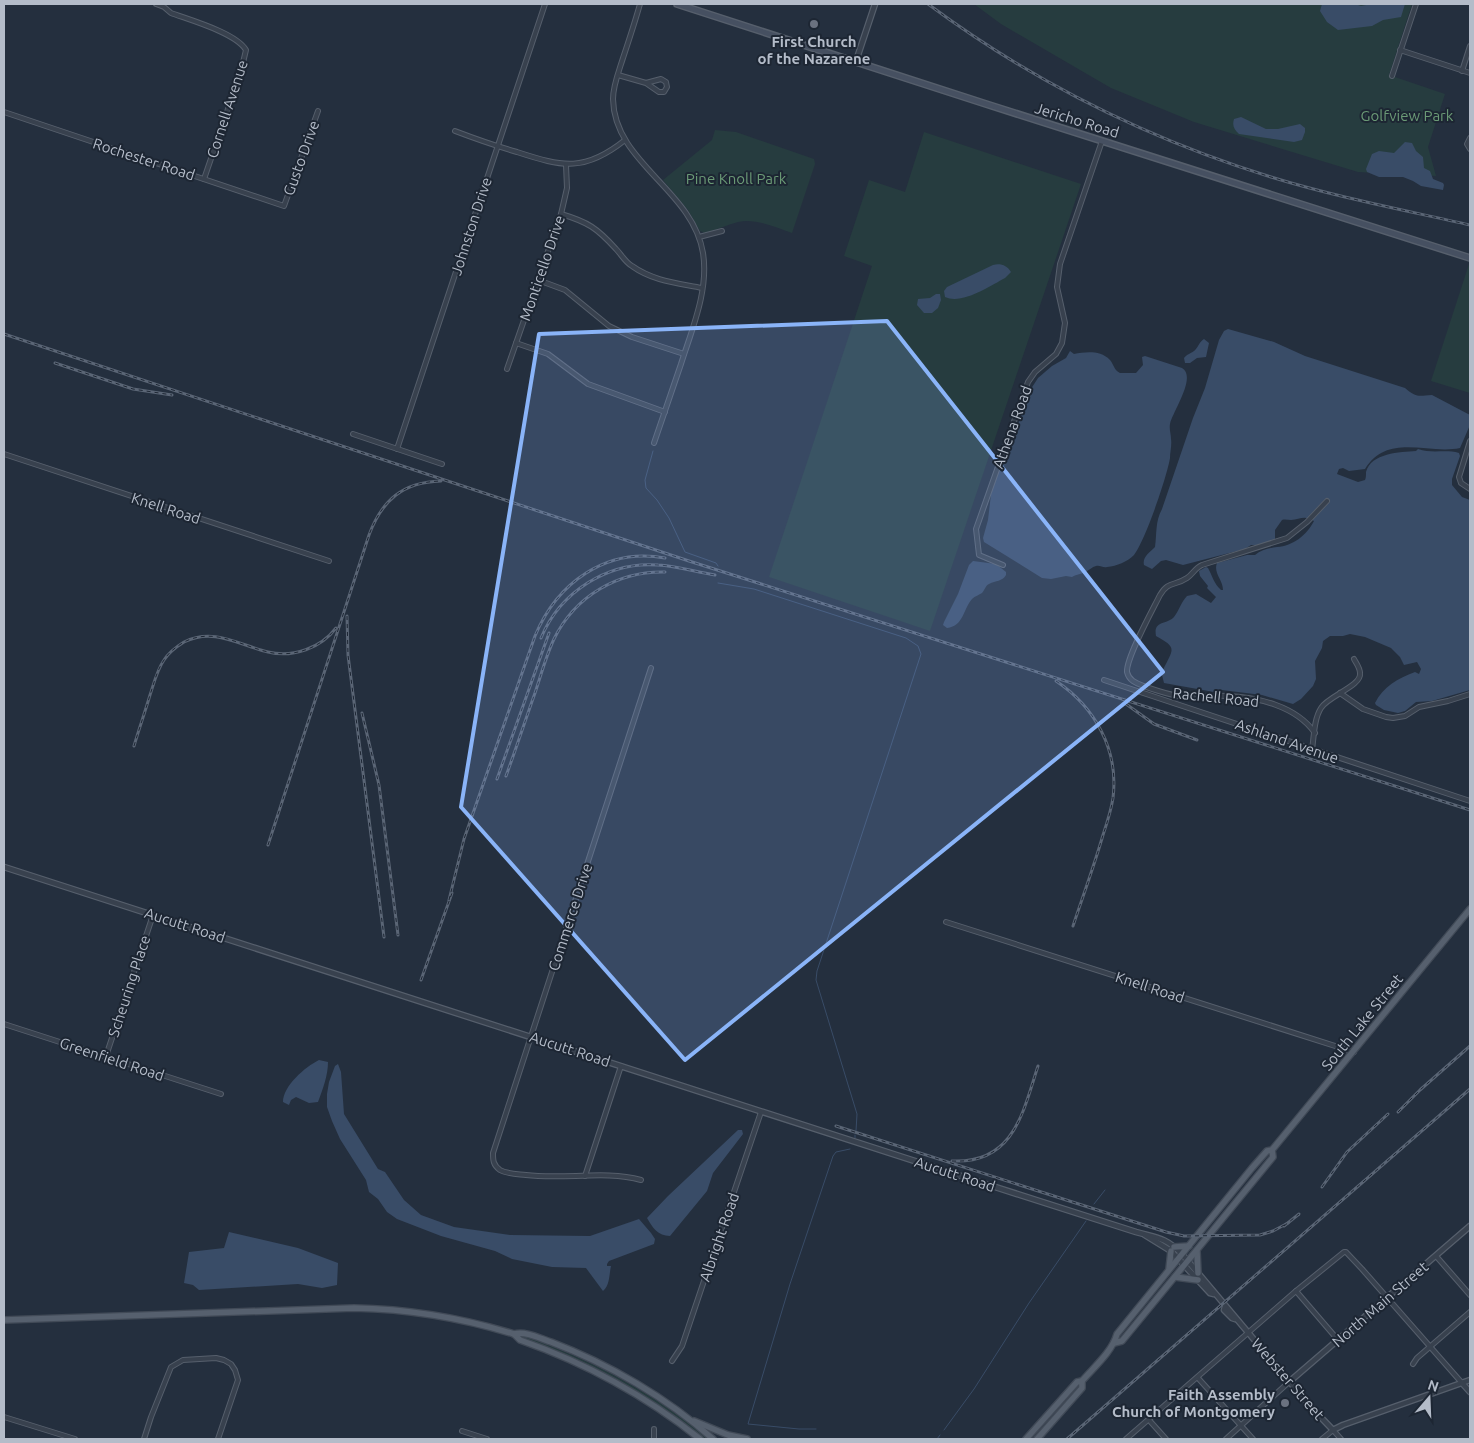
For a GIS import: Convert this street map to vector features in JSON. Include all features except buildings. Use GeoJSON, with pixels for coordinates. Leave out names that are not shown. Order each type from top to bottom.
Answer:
{"type":"FeatureCollection","features":[{"type":"Feature","properties":{"kind":"main road","name":"Jericho Road"},"geometry":{"type":"LineString","coordinates":[[677,4],[1470,258]]}},
{"type":"Feature","properties":{"kind":"main road","name":"South Lake Street"},"geometry":{"type":"LineString","coordinates":[[1026,1439],[1077,1382],[1082,1381],[1114,1343],[1117,1334],[1168,1270],[1267,1151],[1272,1150],[1354,1052],[1470,909]]}},
{"type":"Feature","properties":{"kind":"main road","name":"South Lake Street"},"geometry":{"type":"LineString","coordinates":[[1114,1343],[1122,1341],[1175,1277],[1273,1157],[1272,1150]]}},
{"type":"Feature","properties":{"kind":"main road"},"geometry":{"type":"LineString","coordinates":[[1168,1270],[1173,1249],[1189,1246]]}},
{"type":"Feature","properties":{"kind":"main road"},"geometry":{"type":"LineString","coordinates":[[1175,1277],[1198,1277],[1197,1250]]}},
{"type":"Feature","properties":{"kind":"main road"},"geometry":{"type":"LineString","coordinates":[[4,1320],[361,1308],[428,1314],[514,1334],[520,1340],[566,1357],[612,1380],[672,1418],[700,1439]]}},
{"type":"Feature","properties":{"kind":"main road"},"geometry":{"type":"LineString","coordinates":[[514,1334],[521,1332],[531,1335],[590,1359],[642,1388],[688,1419],[713,1439]]}},
{"type":"Feature","properties":{"kind":"main road","name":"South Lake Street"},"geometry":{"type":"LineString","coordinates":[[1037,1439],[1082,1388],[1082,1381]]}},
{"type":"Feature","properties":{"kind":"main road"},"geometry":{"type":"LineString","coordinates":[[688,1419],[747,1439]]}},
{"type":"Feature","properties":{"kind":"street","name":"Cornell Avenue"},"geometry":{"type":"LineString","coordinates":[[156,4],[170,12],[232,37],[242,44],[246,50],[241,71],[204,180]]}},
{"type":"Feature","properties":{"kind":"street","name":"Johnston Drive"},"geometry":{"type":"LineString","coordinates":[[397,449],[545,4]]}},
{"type":"Feature","properties":{"kind":"street"},"geometry":{"type":"LineString","coordinates":[[640,4],[618,75],[613,97],[614,112],[625,140],[685,210],[693,223],[699,237],[704,264],[702,288],[693,326],[654,443]]}},
{"type":"Feature","properties":{"kind":"street"},"geometry":{"type":"LineString","coordinates":[[856,61],[875,4]]}},
{"type":"Feature","properties":{"kind":"street"},"geometry":{"type":"LineString","coordinates":[[1392,76],[1416,4]]}},
{"type":"Feature","properties":{"kind":"street"},"geometry":{"type":"LineString","coordinates":[[1462,71],[1470,46]]}},
{"type":"Feature","properties":{"kind":"street"},"geometry":{"type":"LineString","coordinates":[[1400,50],[1470,73]]}},
{"type":"Feature","properties":{"kind":"street"},"geometry":{"type":"LineString","coordinates":[[618,75],[646,83],[662,93],[667,87],[666,82],[661,79],[646,83]]}},
{"type":"Feature","properties":{"kind":"street","name":"Gusto Drive"},"geometry":{"type":"LineString","coordinates":[[284,206],[318,111]]}},
{"type":"Feature","properties":{"kind":"street","name":"Rochester Road"},"geometry":{"type":"LineString","coordinates":[[4,112],[284,206]]}},
{"type":"Feature","properties":{"kind":"street"},"geometry":{"type":"LineString","coordinates":[[455,131],[547,162],[566,165],[596,158],[615,148],[625,140]]}},
{"type":"Feature","properties":{"kind":"street"},"geometry":{"type":"LineString","coordinates":[[1470,138],[1467,144],[1470,150]]}},
{"type":"Feature","properties":{"kind":"street","name":"Athena Road"},"geometry":{"type":"LineString","coordinates":[[1003,565],[979,554],[976,529],[1028,382],[1035,372],[1056,354],[1062,343],[1065,323],[1057,287],[1060,264],[1102,140]]}},
{"type":"Feature","properties":{"kind":"street","name":"Monticello Drive"},"geometry":{"type":"LineString","coordinates":[[507,369],[561,214],[567,188],[566,165]]}},
{"type":"Feature","properties":{"kind":"street"},"geometry":{"type":"LineString","coordinates":[[561,214],[578,219],[599,231],[630,265],[647,275],[702,288]]}},
{"type":"Feature","properties":{"kind":"street"},"geometry":{"type":"LineString","coordinates":[[699,237],[722,231]]}},
{"type":"Feature","properties":{"kind":"street"},"geometry":{"type":"LineString","coordinates":[[538,280],[565,290],[609,326],[632,337],[684,354]]}},
{"type":"Feature","properties":{"kind":"street"},"geometry":{"type":"LineString","coordinates":[[516,343],[548,354],[588,384],[665,412]]}},
{"type":"Feature","properties":{"kind":"street"},"geometry":{"type":"LineString","coordinates":[[353,434],[442,464]]}},
{"type":"Feature","properties":{"kind":"street"},"geometry":{"type":"LineString","coordinates":[[1470,441],[1459,477],[1461,482],[1470,489]]}},
{"type":"Feature","properties":{"kind":"street","name":"Knell Road"},"geometry":{"type":"LineString","coordinates":[[4,454],[328,561]]}},
{"type":"Feature","properties":{"kind":"street","name":"Rachell Road"},"geometry":{"type":"LineString","coordinates":[[1315,733],[1296,714],[1275,705],[1227,696],[1186,697],[1175,695],[1134,682],[1128,675],[1127,669],[1130,657],[1166,586],[1185,579],[1197,566],[1287,538],[1307,522],[1327,501]]}},
{"type":"Feature","properties":{"kind":"street"},"geometry":{"type":"LineString","coordinates":[[1312,750],[1318,713],[1321,706],[1330,698],[1358,682],[1361,675],[1354,659]]}},
{"type":"Feature","properties":{"kind":"street","name":"Commerce Drive"},"geometry":{"type":"LineString","coordinates":[[585,1176],[548,1178],[512,1173],[499,1169],[496,1166],[493,1161],[493,1153],[651,668]]}},
{"type":"Feature","properties":{"kind":"street","name":"Ashland Avenue"},"geometry":{"type":"LineString","coordinates":[[1104,680],[1470,801]]}},
{"type":"Feature","properties":{"kind":"street"},"geometry":{"type":"LineString","coordinates":[[1340,692],[1363,709],[1393,718],[1405,716],[1415,709],[1470,694]]}},
{"type":"Feature","properties":{"kind":"street","name":"Aucutt Road"},"geometry":{"type":"LineString","coordinates":[[4,867],[1136,1232]]}},
{"type":"Feature","properties":{"kind":"street","name":"Scheuring Place"},"geometry":{"type":"LineString","coordinates":[[106,1056],[152,915]]}},
{"type":"Feature","properties":{"kind":"street","name":"Knell Road"},"geometry":{"type":"LineString","coordinates":[[946,922],[1354,1052]]}},
{"type":"Feature","properties":{"kind":"street","name":"Greenfield Road"},"geometry":{"type":"LineString","coordinates":[[4,1024],[220,1094]]}},
{"type":"Feature","properties":{"kind":"street"},"geometry":{"type":"LineString","coordinates":[[621,1066],[585,1176],[625,1176],[642,1180]]}},
{"type":"Feature","properties":{"kind":"street","name":"Albright Road"},"geometry":{"type":"LineString","coordinates":[[672,1361],[682,1346],[761,1112]]}},
{"type":"Feature","properties":{"kind":"street","name":"North Main Street"},"geometry":{"type":"LineString","coordinates":[[1289,1382],[1470,1226]]}},
{"type":"Feature","properties":{"kind":"street","name":"Webster Street"},"geometry":{"type":"LineString","coordinates":[[1136,1232],[1173,1249],[1180,1256],[1198,1277],[1213,1290],[1225,1307],[1224,1310],[1235,1319],[1341,1439]]}},
{"type":"Feature","properties":{"kind":"street"},"geometry":{"type":"LineString","coordinates":[[1126,1439],[1296,1291],[1341,1253],[1346,1252],[1470,1392]]}},
{"type":"Feature","properties":{"kind":"street"},"geometry":{"type":"LineString","coordinates":[[1436,1256],[1470,1295]]}},
{"type":"Feature","properties":{"kind":"street"},"geometry":{"type":"LineString","coordinates":[[1296,1291],[1338,1340]]}},
{"type":"Feature","properties":{"kind":"street"},"geometry":{"type":"LineString","coordinates":[[1413,1364],[1470,1312]]}},
{"type":"Feature","properties":{"kind":"street"},"geometry":{"type":"LineString","coordinates":[[144,1439],[154,1408],[171,1367],[183,1360],[216,1358],[231,1364],[238,1380],[218,1439]]}},
{"type":"Feature","properties":{"kind":"street"},"geometry":{"type":"LineString","coordinates":[[1198,1378],[1253,1439]]}},
{"type":"Feature","properties":{"kind":"street"},"geometry":{"type":"LineString","coordinates":[[1322,1439],[1343,1425],[1470,1380]]}},
{"type":"Feature","properties":{"kind":"street"},"geometry":{"type":"LineString","coordinates":[[1226,1439],[1289,1382]]}},
{"type":"Feature","properties":{"kind":"street"},"geometry":{"type":"LineString","coordinates":[[4,1417],[75,1439]]}},
{"type":"Feature","properties":{"kind":"street"},"geometry":{"type":"LineString","coordinates":[[1149,1420],[1166,1439]]}},
{"type":"Feature","properties":{"kind":"street"},"geometry":{"type":"LineString","coordinates":[[654,1429],[654,1439]]}},
{"type":"Feature","properties":{"kind":"street"},"geometry":{"type":"LineString","coordinates":[[462,1431],[487,1439]]}},
{"type":"Feature","properties":{"kind":"highlighted area"},"geometry":{"type":"Polygon","coordinates":[[[887,321],[1163,672],[685,1060],[461,807],[539,334],[887,321]]]}},
{"type":"Feature","properties":{"kind":"green space","name":"Golfview Park"},"geometry":{"type":"Polygon","coordinates":[[[974,4],[1412,4],[1389,75],[1445,94],[1428,147],[1436,176],[1358,172],[1194,122],[1111,88],[1001,24],[974,4]]]}},
{"type":"Feature","properties":{"kind":"green space","name":"Pine Knoll Park"},"geometry":{"type":"Polygon","coordinates":[[[715,130],[736,132],[814,159],[815,164],[792,233],[751,221],[738,222],[705,233],[700,231],[688,210],[663,180],[712,140],[715,130]]]}},
{"type":"Feature","properties":{"kind":"green space"},"geometry":{"type":"Polygon","coordinates":[[[924,132],[1081,184],[930,631],[769,577],[872,266],[844,256],[869,180],[905,192],[924,132]]]}},
{"type":"Feature","properties":{"kind":"green space"},"geometry":{"type":"Polygon","coordinates":[[[1470,261],[1470,393],[1431,381],[1470,261]]]}},
{"type":"Feature","properties":{"kind":"green space"},"geometry":{"type":"Polygon","coordinates":[[[521,1335],[546,1344],[619,1378],[665,1406],[708,1439],[704,1439],[640,1393],[617,1380],[570,1356],[520,1337],[521,1335]]]}},
{"type":"Feature","properties":{"kind":"water"},"geometry":{"type":"Polygon","coordinates":[[[1322,4],[1355,4],[1361,6],[1371,4],[1405,4],[1401,17],[1383,20],[1372,26],[1338,30],[1327,22],[1320,11],[1322,4]]]}},
{"type":"Feature","properties":{"kind":"water"},"geometry":{"type":"Polygon","coordinates":[[[1241,117],[1266,129],[1278,129],[1300,124],[1305,128],[1305,132],[1302,140],[1294,142],[1239,134],[1234,127],[1233,121],[1241,117]]]}},
{"type":"Feature","properties":{"kind":"water"},"geometry":{"type":"Polygon","coordinates":[[[1405,142],[1412,143],[1416,151],[1423,157],[1424,168],[1430,171],[1433,179],[1443,183],[1443,190],[1421,186],[1403,177],[1379,177],[1367,172],[1366,169],[1372,154],[1379,151],[1394,153],[1405,142]]]}},
{"type":"Feature","properties":{"kind":"water"},"geometry":{"type":"Polygon","coordinates":[[[993,265],[1003,265],[1011,272],[1005,278],[976,294],[959,299],[945,297],[944,291],[947,287],[993,265]]]}},
{"type":"Feature","properties":{"kind":"water"},"geometry":{"type":"Polygon","coordinates":[[[940,294],[941,300],[938,308],[932,313],[924,313],[917,305],[918,299],[930,298],[940,294]]]}},
{"type":"Feature","properties":{"kind":"water"},"geometry":{"type":"Polygon","coordinates":[[[1228,329],[1274,342],[1305,356],[1405,388],[1415,395],[1432,395],[1470,415],[1470,425],[1460,448],[1397,448],[1385,451],[1374,458],[1365,469],[1349,471],[1343,468],[1339,469],[1337,474],[1358,482],[1365,480],[1369,466],[1380,457],[1416,451],[1418,449],[1459,453],[1460,456],[1452,479],[1452,485],[1462,497],[1470,500],[1470,690],[1432,701],[1416,702],[1405,711],[1398,713],[1384,710],[1375,703],[1382,692],[1403,677],[1415,672],[1419,674],[1421,669],[1417,662],[1404,665],[1400,657],[1391,648],[1365,637],[1350,634],[1330,636],[1323,641],[1322,648],[1315,661],[1316,679],[1313,686],[1301,699],[1293,704],[1262,695],[1222,690],[1214,692],[1164,683],[1161,671],[1172,650],[1168,643],[1156,636],[1157,627],[1174,617],[1187,596],[1196,594],[1211,603],[1216,597],[1207,588],[1208,586],[1200,576],[1199,571],[1206,567],[1208,568],[1217,585],[1223,590],[1216,570],[1217,563],[1247,555],[1255,555],[1271,548],[1294,542],[1308,531],[1314,521],[1305,518],[1282,520],[1275,530],[1275,540],[1261,545],[1251,545],[1245,549],[1183,565],[1166,560],[1161,561],[1152,569],[1144,565],[1145,557],[1155,547],[1158,518],[1205,388],[1219,340],[1224,331],[1228,329]]]}},
{"type":"Feature","properties":{"kind":"water"},"geometry":{"type":"Polygon","coordinates":[[[1204,339],[1209,343],[1206,357],[1197,358],[1190,363],[1185,363],[1184,358],[1195,350],[1204,339]]]}},
{"type":"Feature","properties":{"kind":"water"},"geometry":{"type":"Polygon","coordinates":[[[1070,351],[1074,354],[1088,352],[1102,355],[1110,360],[1115,369],[1120,373],[1136,373],[1143,365],[1142,357],[1145,356],[1182,368],[1186,372],[1187,379],[1183,394],[1170,424],[1170,458],[1165,479],[1139,548],[1125,562],[1114,566],[1096,566],[1072,577],[1066,576],[1051,579],[1042,578],[984,542],[983,538],[988,520],[992,486],[1019,422],[1027,395],[1038,378],[1052,366],[1066,358],[1070,351]]]}},
{"type":"Feature","properties":{"kind":"water"},"geometry":{"type":"Polygon","coordinates":[[[973,561],[996,564],[1006,572],[1006,575],[1001,580],[988,585],[982,593],[974,597],[960,621],[953,627],[947,628],[943,625],[944,622],[958,594],[969,565],[973,561]]]}},
{"type":"Feature","properties":{"kind":"water"},"geometry":{"type":"Polygon","coordinates":[[[319,1060],[328,1062],[328,1067],[318,1102],[309,1103],[296,1097],[291,1100],[289,1105],[283,1102],[287,1090],[296,1078],[307,1067],[319,1060]]]}},
{"type":"Feature","properties":{"kind":"water"},"geometry":{"type":"Polygon","coordinates":[[[338,1064],[341,1072],[344,1114],[378,1169],[385,1172],[404,1200],[421,1215],[454,1227],[510,1235],[590,1236],[639,1219],[655,1239],[654,1244],[609,1261],[607,1266],[611,1266],[609,1280],[603,1291],[586,1268],[552,1267],[512,1259],[495,1251],[441,1236],[397,1219],[387,1212],[378,1199],[369,1192],[366,1180],[340,1139],[332,1121],[327,1107],[327,1094],[329,1082],[335,1066],[338,1064]]]}},
{"type":"Feature","properties":{"kind":"water"},"geometry":{"type":"Polygon","coordinates":[[[738,1130],[742,1130],[743,1134],[713,1173],[707,1191],[670,1236],[659,1233],[653,1228],[647,1218],[738,1130]]]}},
{"type":"Feature","properties":{"kind":"water"},"geometry":{"type":"Polygon","coordinates":[[[229,1232],[298,1248],[338,1263],[337,1285],[322,1288],[298,1284],[199,1290],[193,1285],[184,1283],[189,1252],[224,1248],[229,1232]]]}},
{"type":"Feature","properties":{"kind":"waterway"},"geometry":{"type":"LineString","coordinates":[[653,451],[645,480],[646,488],[669,518],[685,552],[716,563],[718,566]]}},
{"type":"Feature","properties":{"kind":"waterway"},"geometry":{"type":"LineString","coordinates":[[718,583],[754,589],[906,638],[918,646],[921,654],[817,971],[816,980],[857,1114],[856,1131]]}},
{"type":"Feature","properties":{"kind":"waterway"},"geometry":{"type":"LineString","coordinates":[[816,1429],[748,1424],[790,1284],[833,1156],[836,1152],[850,1149]]}},
{"type":"Feature","properties":{"kind":"waterway"},"geometry":{"type":"LineString","coordinates":[[1094,1204],[1105,1190]]}},
{"type":"Feature","properties":{"kind":"waterway"},"geometry":{"type":"LineString","coordinates":[[944,1430],[974,1389],[1029,1303],[1086,1221]]}},
{"type":"Feature","properties":{"kind":"waterway"},"geometry":{"type":"LineString","coordinates":[[937,1439],[940,1435]]}},
{"type":"Feature","properties":{"kind":"railway"},"geometry":{"type":"LineString","coordinates":[[928,4],[1008,58],[1050,83],[1136,126],[1180,145],[1225,162],[1320,191],[1470,225]]}},
{"type":"Feature","properties":{"kind":"railway"},"geometry":{"type":"LineString","coordinates":[[4,334],[689,561],[1470,810]]}},
{"type":"Feature","properties":{"kind":"railway"},"geometry":{"type":"LineString","coordinates":[[55,363],[133,389],[172,395]]}},
{"type":"Feature","properties":{"kind":"railway"},"geometry":{"type":"LineString","coordinates":[[268,845],[374,523],[387,503],[405,489],[428,482],[441,481]]}},
{"type":"Feature","properties":{"kind":"railway"},"geometry":{"type":"LineString","coordinates":[[449,900],[464,839],[535,636],[544,617],[570,585],[586,573],[604,564],[623,558],[643,556],[665,558]]}},
{"type":"Feature","properties":{"kind":"railway"},"geometry":{"type":"LineString","coordinates":[[541,638],[549,621],[560,607],[573,594],[604,574],[621,568],[639,565],[658,565],[715,575]]}},
{"type":"Feature","properties":{"kind":"railway"},"geometry":{"type":"LineString","coordinates":[[506,776],[548,652],[563,624],[586,599],[615,581],[631,576],[665,572]]}},
{"type":"Feature","properties":{"kind":"railway"},"geometry":{"type":"LineString","coordinates":[[347,616],[348,655],[384,937]]}},
{"type":"Feature","properties":{"kind":"railway"},"geometry":{"type":"LineString","coordinates":[[134,746],[159,668],[168,655],[184,642],[206,636],[216,637],[268,652],[287,654],[306,650],[314,646],[323,641],[336,628]]}},
{"type":"Feature","properties":{"kind":"railway"},"geometry":{"type":"LineString","coordinates":[[497,779],[549,633]]}},
{"type":"Feature","properties":{"kind":"railway"},"geometry":{"type":"LineString","coordinates":[[1056,681],[1070,692],[1093,717],[1108,747],[1114,780],[1109,817],[1073,926]]}},
{"type":"Feature","properties":{"kind":"railway"},"geometry":{"type":"LineString","coordinates":[[1126,704],[1154,724],[1197,740]]}},
{"type":"Feature","properties":{"kind":"railway"},"geometry":{"type":"LineString","coordinates":[[362,713],[379,785],[398,935]]}},
{"type":"Feature","properties":{"kind":"railway"},"geometry":{"type":"LineString","coordinates":[[421,980],[452,893]]}},
{"type":"Feature","properties":{"kind":"railway"},"geometry":{"type":"LineString","coordinates":[[1398,1112],[1470,1046]]}},
{"type":"Feature","properties":{"kind":"railway"},"geometry":{"type":"LineString","coordinates":[[952,1161],[973,1160],[989,1154],[1003,1144],[1013,1132],[1021,1117],[1038,1066]]}},
{"type":"Feature","properties":{"kind":"railway"},"geometry":{"type":"LineString","coordinates":[[1067,1439],[1470,1089]]}},
{"type":"Feature","properties":{"kind":"railway"},"geometry":{"type":"LineString","coordinates":[[1322,1187],[1347,1152],[1388,1114]]}},
{"type":"Feature","properties":{"kind":"railway"},"geometry":{"type":"LineString","coordinates":[[836,1126],[1166,1232],[1184,1236],[1260,1235],[1288,1223]]}},
{"type":"Feature","properties":{"kind":"railway"},"geometry":{"type":"LineString","coordinates":[[1284,1226],[1299,1214]]}},
{"type":"Feature","properties":{"kind":"place","name":"First Church of the Nazarene"},"geometry":{"type":"Point","coordinates":[814,24]}},
{"type":"Feature","properties":{"kind":"place","name":"Faith Assembly Church of Montgomery"},"geometry":{"type":"Point","coordinates":[1285,1403]}}]}
